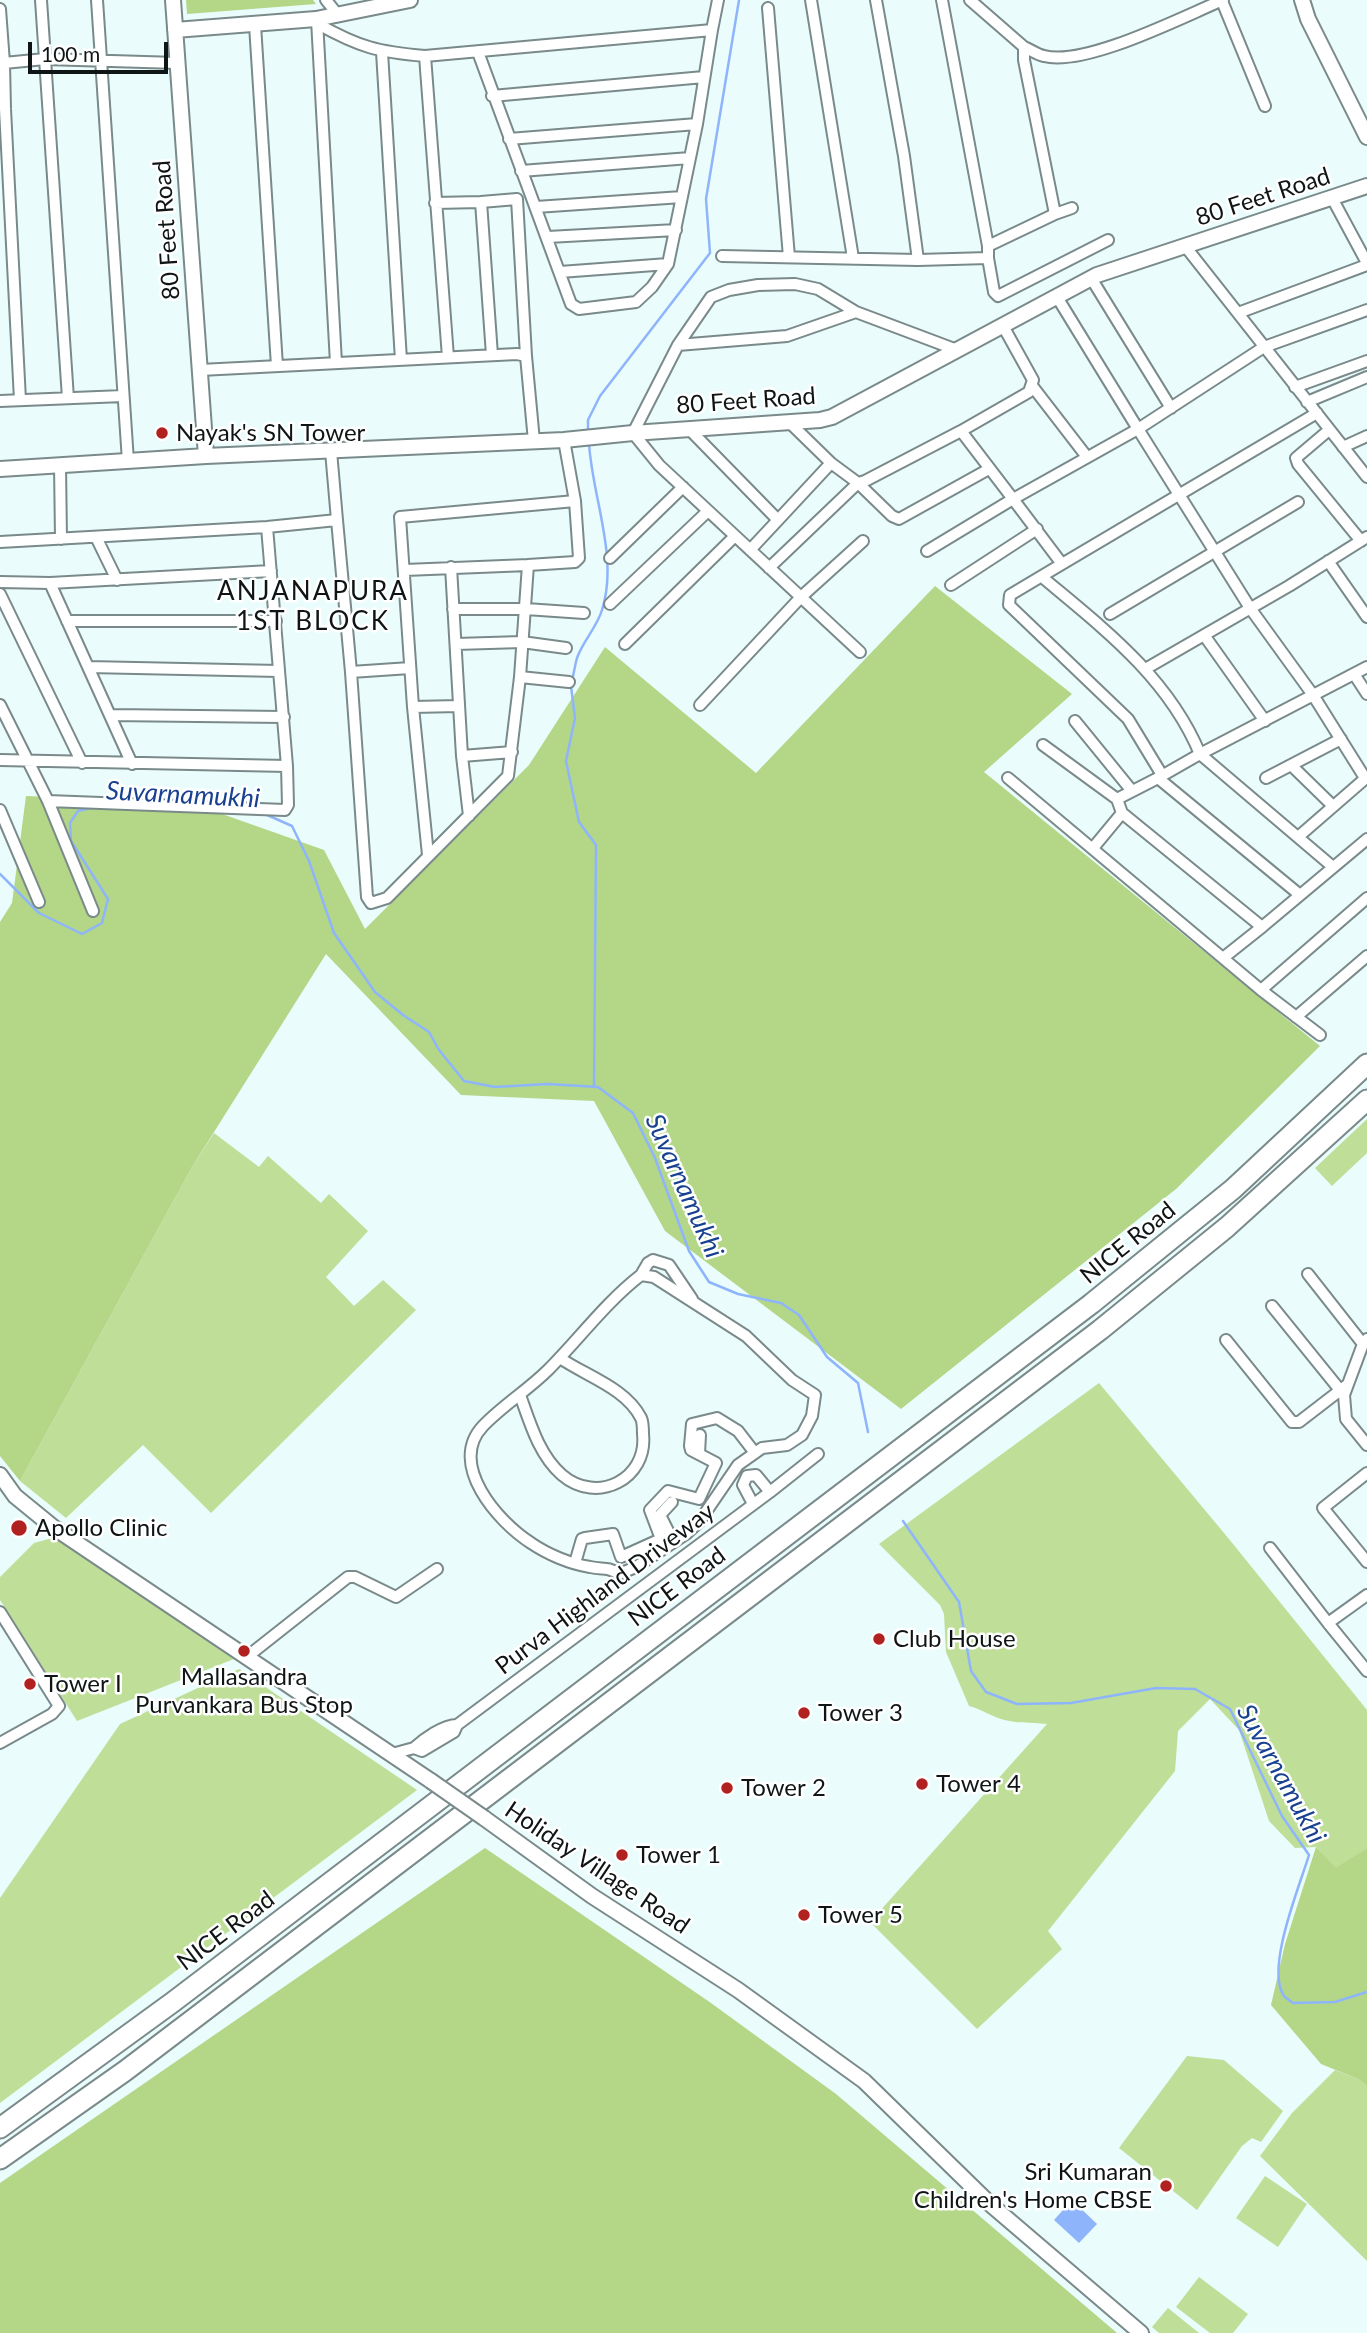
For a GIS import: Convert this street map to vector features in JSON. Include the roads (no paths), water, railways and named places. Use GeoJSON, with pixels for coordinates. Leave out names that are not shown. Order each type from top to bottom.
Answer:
{"type":"FeatureCollection","features":[{"type":"Feature","properties":{"kind":"highway","name":"NICE Road"},"geometry":{"type":"LineString","coordinates":[[0,2128],[163,2009],[1091,1304],[1233,1189],[1367,1064]]}},
{"type":"Feature","properties":{"kind":"highway","name":"NICE Road"},"geometry":{"type":"LineString","coordinates":[[0,2159],[144,2056],[1100,1330],[1227,1227],[1367,1100]]}},
{"type":"Feature","properties":{"kind":"street"},"geometry":{"type":"LineString","coordinates":[[41,0],[68,398]]}},
{"type":"Feature","properties":{"kind":"street"},"geometry":{"type":"LineString","coordinates":[[97,0],[128,461]]}},
{"type":"Feature","properties":{"kind":"street","name":"80 Feet Road"},"geometry":{"type":"LineString","coordinates":[[173,0],[206,456]]}},
{"type":"Feature","properties":{"kind":"street"},"geometry":{"type":"LineString","coordinates":[[326,0],[338,15]]}},
{"type":"Feature","properties":{"kind":"street"},"geometry":{"type":"LineString","coordinates":[[175,30],[317,22],[410,0]]}},
{"type":"Feature","properties":{"kind":"street"},"geometry":{"type":"LineString","coordinates":[[478,52],[571,304],[579,309],[636,302],[652,287],[668,264],[697,124],[718,0]]}},
{"type":"Feature","properties":{"kind":"street"},"geometry":{"type":"LineString","coordinates":[[810,0],[853,258]]}},
{"type":"Feature","properties":{"kind":"street"},"geometry":{"type":"LineString","coordinates":[[876,0],[904,156],[918,260]]}},
{"type":"Feature","properties":{"kind":"street"},"geometry":{"type":"LineString","coordinates":[[942,0],[994,292],[998,296],[1108,240]]}},
{"type":"Feature","properties":{"kind":"street"},"geometry":{"type":"LineString","coordinates":[[970,0],[1024,47],[1044,56],[1064,58],[1096,53],[1222,0],[1265,106]]}},
{"type":"Feature","properties":{"kind":"street"},"geometry":{"type":"LineString","coordinates":[[1302,0],[1308,19],[1367,137]]}},
{"type":"Feature","properties":{"kind":"street"},"geometry":{"type":"LineString","coordinates":[[768,8],[789,257]]}},
{"type":"Feature","properties":{"kind":"street"},"geometry":{"type":"LineString","coordinates":[[0,9],[4,63],[2,108],[20,400]]}},
{"type":"Feature","properties":{"kind":"street"},"geometry":{"type":"LineString","coordinates":[[317,22],[366,48],[425,56],[712,30]]}},
{"type":"Feature","properties":{"kind":"street"},"geometry":{"type":"LineString","coordinates":[[317,22],[336,363]]}},
{"type":"Feature","properties":{"kind":"street"},"geometry":{"type":"LineString","coordinates":[[255,25],[277,366]]}},
{"type":"Feature","properties":{"kind":"street"},"geometry":{"type":"LineString","coordinates":[[1024,47],[1024,60],[1055,214]]}},
{"type":"Feature","properties":{"kind":"street"},"geometry":{"type":"LineString","coordinates":[[383,52],[401,360]]}},
{"type":"Feature","properties":{"kind":"street"},"geometry":{"type":"LineString","coordinates":[[425,56],[448,357]]}},
{"type":"Feature","properties":{"kind":"street"},"geometry":{"type":"LineString","coordinates":[[4,63],[45,60],[177,63]]}},
{"type":"Feature","properties":{"kind":"street"},"geometry":{"type":"LineString","coordinates":[[492,96],[704,77]]}},
{"type":"Feature","properties":{"kind":"street"},"geometry":{"type":"LineString","coordinates":[[509,139],[697,124]]}},
{"type":"Feature","properties":{"kind":"street"},"geometry":{"type":"LineString","coordinates":[[521,171],[690,158]]}},
{"type":"Feature","properties":{"kind":"street","name":"80 Feet Road"},"geometry":{"type":"LineString","coordinates":[[0,469],[206,456],[564,440],[790,423],[832,417],[1091,278],[1121,265],[1367,186]]}},
{"type":"Feature","properties":{"kind":"street"},"geometry":{"type":"LineString","coordinates":[[536,207],[682,197]]}},
{"type":"Feature","properties":{"kind":"street"},"geometry":{"type":"LineString","coordinates":[[1238,313],[1367,264],[1332,198]]}},
{"type":"Feature","properties":{"kind":"street"},"geometry":{"type":"LineString","coordinates":[[435,203],[517,199],[534,441]]}},
{"type":"Feature","properties":{"kind":"street"},"geometry":{"type":"LineString","coordinates":[[481,202],[492,355]]}},
{"type":"Feature","properties":{"kind":"street"},"geometry":{"type":"LineString","coordinates":[[722,256],[918,260],[988,252],[1055,214],[1072,208]]}},
{"type":"Feature","properties":{"kind":"street"},"geometry":{"type":"LineString","coordinates":[[548,237],[676,230]]}},
{"type":"Feature","properties":{"kind":"street"},"geometry":{"type":"LineString","coordinates":[[1185,246],[1367,477]]}},
{"type":"Feature","properties":{"kind":"street"},"geometry":{"type":"LineString","coordinates":[[560,272],[668,264]]}},
{"type":"Feature","properties":{"kind":"street"},"geometry":{"type":"LineString","coordinates":[[1091,278],[1171,408]]}},
{"type":"Feature","properties":{"kind":"street"},"geometry":{"type":"LineString","coordinates":[[860,652],[659,465],[633,433],[678,345],[711,297],[729,290],[758,285],[795,284],[818,289],[856,312],[957,350]]}},
{"type":"Feature","properties":{"kind":"street"},"geometry":{"type":"LineString","coordinates":[[1057,297],[1250,608],[1314,695],[1366,778],[1298,837]]}},
{"type":"Feature","properties":{"kind":"street"},"geometry":{"type":"LineString","coordinates":[[928,551],[1013,499],[1138,429],[1264,347],[1367,310]]}},
{"type":"Feature","properties":{"kind":"street"},"geometry":{"type":"LineString","coordinates":[[678,345],[787,336],[856,312]]}},
{"type":"Feature","properties":{"kind":"street"},"geometry":{"type":"LineString","coordinates":[[1003,326],[1033,380],[1033,387],[1087,457]]}},
{"type":"Feature","properties":{"kind":"street"},"geometry":{"type":"LineString","coordinates":[[200,370],[492,355],[526,356]]}},
{"type":"Feature","properties":{"kind":"street"},"geometry":{"type":"LineString","coordinates":[[1295,387],[1367,361]]}},
{"type":"Feature","properties":{"kind":"street"},"geometry":{"type":"LineString","coordinates":[[1307,402],[1367,376]]}},
{"type":"Feature","properties":{"kind":"street"},"geometry":{"type":"LineString","coordinates":[[769,568],[858,483],[961,431],[1029,392],[1033,387]]}},
{"type":"Feature","properties":{"kind":"street"},"geometry":{"type":"LineString","coordinates":[[0,401],[123,396]]}},
{"type":"Feature","properties":{"kind":"street"},"geometry":{"type":"LineString","coordinates":[[1300,895],[1160,776],[1128,719],[1009,604],[1010,595],[1317,414]]}},
{"type":"Feature","properties":{"kind":"street"},"geometry":{"type":"LineString","coordinates":[[790,423],[831,463],[858,483],[892,516],[899,519],[989,469]]}},
{"type":"Feature","properties":{"kind":"street"},"geometry":{"type":"LineString","coordinates":[[689,429],[778,520]]}},
{"type":"Feature","properties":{"kind":"street"},"geometry":{"type":"LineString","coordinates":[[1147,668],[1365,538],[1298,464],[1296,458],[1329,430]]}},
{"type":"Feature","properties":{"kind":"street"},"geometry":{"type":"LineString","coordinates":[[961,431],[1062,564]]}},
{"type":"Feature","properties":{"kind":"street"},"geometry":{"type":"LineString","coordinates":[[1343,447],[1367,436]]}},
{"type":"Feature","properties":{"kind":"street"},"geometry":{"type":"LineString","coordinates":[[405,570],[575,562],[579,558],[575,501],[564,440]]}},
{"type":"Feature","properties":{"kind":"street"},"geometry":{"type":"LineString","coordinates":[[331,451],[368,897],[371,902],[387,898],[508,776],[520,677],[528,565]]}},
{"type":"Feature","properties":{"kind":"street"},"geometry":{"type":"LineString","coordinates":[[750,550],[831,463]]}},
{"type":"Feature","properties":{"kind":"street"},"geometry":{"type":"LineString","coordinates":[[60,465],[61,540]]}},
{"type":"Feature","properties":{"kind":"street"},"geometry":{"type":"LineString","coordinates":[[610,558],[683,487]]}},
{"type":"Feature","properties":{"kind":"street"},"geometry":{"type":"LineString","coordinates":[[428,855],[413,707],[400,517],[575,501]]}},
{"type":"Feature","properties":{"kind":"street"},"geometry":{"type":"LineString","coordinates":[[1110,614],[1298,502]]}},
{"type":"Feature","properties":{"kind":"street"},"geometry":{"type":"LineString","coordinates":[[610,604],[708,511]]}},
{"type":"Feature","properties":{"kind":"street"},"geometry":{"type":"LineString","coordinates":[[0,542],[267,527],[337,520]]}},
{"type":"Feature","properties":{"kind":"street"},"geometry":{"type":"LineString","coordinates":[[48,802],[285,810],[288,804],[284,717],[267,527]]}},
{"type":"Feature","properties":{"kind":"street"},"geometry":{"type":"LineString","coordinates":[[951,584],[1037,529]]}},
{"type":"Feature","properties":{"kind":"street"},"geometry":{"type":"LineString","coordinates":[[625,645],[735,536]]}},
{"type":"Feature","properties":{"kind":"street"},"geometry":{"type":"LineString","coordinates":[[96,537],[117,580]]}},
{"type":"Feature","properties":{"kind":"street"},"geometry":{"type":"LineString","coordinates":[[700,705],[801,597],[863,541]]}},
{"type":"Feature","properties":{"kind":"street"},"geometry":{"type":"LineString","coordinates":[[1328,561],[1367,617]]}},
{"type":"Feature","properties":{"kind":"street"},"geometry":{"type":"LineString","coordinates":[[451,567],[462,756],[469,816]]}},
{"type":"Feature","properties":{"kind":"street"},"geometry":{"type":"LineString","coordinates":[[0,582],[50,583],[271,571]]}},
{"type":"Feature","properties":{"kind":"street"},"geometry":{"type":"LineString","coordinates":[[1042,577],[1147,668],[1190,732],[1200,754],[1333,867]]}},
{"type":"Feature","properties":{"kind":"street"},"geometry":{"type":"LineString","coordinates":[[50,583],[132,764]]}},
{"type":"Feature","properties":{"kind":"street"},"geometry":{"type":"LineString","coordinates":[[0,594],[82,763]]}},
{"type":"Feature","properties":{"kind":"street"},"geometry":{"type":"LineString","coordinates":[[453,609],[526,609],[584,613]]}},
{"type":"Feature","properties":{"kind":"street"},"geometry":{"type":"LineString","coordinates":[[67,621],[276,621]]}},
{"type":"Feature","properties":{"kind":"street"},"geometry":{"type":"LineString","coordinates":[[1204,635],[1265,721]]}},
{"type":"Feature","properties":{"kind":"street"},"geometry":{"type":"LineString","coordinates":[[456,645],[522,642],[566,648]]}},
{"type":"Feature","properties":{"kind":"street"},"geometry":{"type":"LineString","coordinates":[[88,667],[279,671]]}},
{"type":"Feature","properties":{"kind":"street"},"geometry":{"type":"LineString","coordinates":[[1117,799],[1367,667]]}},
{"type":"Feature","properties":{"kind":"street"},"geometry":{"type":"LineString","coordinates":[[351,671],[410,668]]}},
{"type":"Feature","properties":{"kind":"street"},"geometry":{"type":"LineString","coordinates":[[1354,674],[1367,694]]}},
{"type":"Feature","properties":{"kind":"street"},"geometry":{"type":"LineString","coordinates":[[520,677],[569,682]]}},
{"type":"Feature","properties":{"kind":"street"},"geometry":{"type":"LineString","coordinates":[[0,705],[48,802],[93,911]]}},
{"type":"Feature","properties":{"kind":"street"},"geometry":{"type":"LineString","coordinates":[[413,707],[459,706]]}},
{"type":"Feature","properties":{"kind":"street"},"geometry":{"type":"LineString","coordinates":[[110,715],[284,717]]}},
{"type":"Feature","properties":{"kind":"street"},"geometry":{"type":"LineString","coordinates":[[1075,721],[1132,791]]}},
{"type":"Feature","properties":{"kind":"street"},"geometry":{"type":"LineString","coordinates":[[1266,778],[1341,739]]}},
{"type":"Feature","properties":{"kind":"street"},"geometry":{"type":"LineString","coordinates":[[1043,745],[1117,799],[1122,813],[1262,927]]}},
{"type":"Feature","properties":{"kind":"street"},"geometry":{"type":"LineString","coordinates":[[462,756],[512,752]]}},
{"type":"Feature","properties":{"kind":"street"},"geometry":{"type":"LineString","coordinates":[[0,760],[286,766]]}},
{"type":"Feature","properties":{"kind":"street"},"geometry":{"type":"LineString","coordinates":[[1291,765],[1333,806]]}},
{"type":"Feature","properties":{"kind":"street"},"geometry":{"type":"LineString","coordinates":[[1008,778],[1261,990],[1320,1035]]}},
{"type":"Feature","properties":{"kind":"street"},"geometry":{"type":"LineString","coordinates":[[0,810],[39,902]]}},
{"type":"Feature","properties":{"kind":"street"},"geometry":{"type":"LineString","coordinates":[[1093,848],[1122,813]]}},
{"type":"Feature","properties":{"kind":"street"},"geometry":{"type":"LineString","coordinates":[[1223,958],[1367,839]]}},
{"type":"Feature","properties":{"kind":"street"},"geometry":{"type":"LineString","coordinates":[[1261,990],[1367,898]]}},
{"type":"Feature","properties":{"kind":"street"},"geometry":{"type":"LineString","coordinates":[[1296,1017],[1367,956]]}},
{"type":"Feature","properties":{"kind":"street"},"geometry":{"type":"LineString","coordinates":[[640,1275],[653,1260],[669,1265],[695,1304]]}},
{"type":"Feature","properties":{"kind":"street"},"geometry":{"type":"LineString","coordinates":[[1226,1340],[1292,1422],[1299,1422],[1343,1388],[1365,1342],[1308,1274]]}},
{"type":"Feature","properties":{"kind":"street","name":"Purva Highland Driveway"},"geometry":{"type":"LineString","coordinates":[[640,1275],[654,1277],[746,1336],[792,1380],[815,1395],[812,1416],[803,1435],[787,1445],[762,1448],[738,1465],[699,1522],[672,1544],[636,1567],[619,1574],[607,1567],[591,1568],[575,1563],[530,1543],[500,1518],[481,1493],[470,1463],[471,1447],[481,1427],[560,1358],[624,1288],[640,1275]]}},
{"type":"Feature","properties":{"kind":"street"},"geometry":{"type":"LineString","coordinates":[[1272,1306],[1343,1388],[1346,1419],[1367,1445]]}},
{"type":"Feature","properties":{"kind":"street"},"geometry":{"type":"LineString","coordinates":[[520,1395],[532,1431],[549,1461],[564,1477],[591,1489],[600,1489],[617,1484],[630,1474],[640,1459],[644,1442],[642,1419],[607,1383],[578,1371],[560,1358]]}},
{"type":"Feature","properties":{"kind":"street"},"geometry":{"type":"LineString","coordinates":[[661,1539],[650,1510],[668,1491],[699,1499],[716,1463],[690,1446],[692,1424],[717,1418],[737,1431],[754,1453]]}},
{"type":"Feature","properties":{"kind":"street"},"geometry":{"type":"LineString","coordinates":[[1357,1433],[1367,1424]]}},
{"type":"Feature","properties":{"kind":"street"},"geometry":{"type":"LineString","coordinates":[[699,1454],[700,1435]]}},
{"type":"Feature","properties":{"kind":"street"},"geometry":{"type":"LineString","coordinates":[[753,1504],[818,1454]]}},
{"type":"Feature","properties":{"kind":"street"},"geometry":{"type":"LineString","coordinates":[[738,1465],[747,1476],[756,1475],[770,1492]]}},
{"type":"Feature","properties":{"kind":"street"},"geometry":{"type":"LineString","coordinates":[[1367,1473],[1324,1508],[1367,1562]]}},
{"type":"Feature","properties":{"kind":"street","name":"Purva Highland Driveway"},"geometry":{"type":"LineString","coordinates":[[392,1754],[414,1748],[450,1725],[457,1725],[753,1504],[743,1485],[747,1476]]}},
{"type":"Feature","properties":{"kind":"street","name":"Holiday Village Road"},"geometry":{"type":"LineString","coordinates":[[4,1487],[53,1527],[392,1754],[592,1896],[738,1990],[864,2081],[989,2204],[1141,2333]]}},
{"type":"Feature","properties":{"kind":"street"},"geometry":{"type":"LineString","coordinates":[[575,1563],[582,1539],[585,1538],[613,1534],[621,1557],[670,1535],[660,1515],[671,1502]]}},
{"type":"Feature","properties":{"kind":"street"},"geometry":{"type":"LineString","coordinates":[[1270,1548],[1367,1671]]}},
{"type":"Feature","properties":{"kind":"street"},"geometry":{"type":"LineString","coordinates":[[248,1656],[348,1577],[355,1577],[396,1597],[437,1569]]}},
{"type":"Feature","properties":{"kind":"street"},"geometry":{"type":"LineString","coordinates":[[1328,1623],[1367,1595]]}},
{"type":"Feature","properties":{"kind":"street"},"geometry":{"type":"LineString","coordinates":[[0,1612],[59,1706],[52,1714],[0,1743]]}},
{"type":"Feature","properties":{"kind":"water"},"geometry":{"type":"Polygon","coordinates":[[[1072,2200],[1097,2224],[1079,2243],[1054,2220],[1072,2200]]]}},
{"type":"Feature","properties":{"kind":"waterway"},"geometry":{"type":"LineString","coordinates":[[588,433],[588,420],[600,396],[710,253],[706,199],[739,0]]}},
{"type":"Feature","properties":{"kind":"waterway"},"geometry":{"type":"LineString","coordinates":[[572,680],[577,658],[602,610],[608,569],[589,443]]}},
{"type":"Feature","properties":{"kind":"waterway"},"geometry":{"type":"LineString","coordinates":[[571,686],[575,718],[566,761],[579,822],[596,845],[594,1087]]}},
{"type":"Feature","properties":{"kind":"waterway","name":"Suvarnamukhi"},"geometry":{"type":"LineString","coordinates":[[0,874],[39,913],[82,934],[102,923],[108,899],[71,841],[70,823],[78,811],[95,807]]}},
{"type":"Feature","properties":{"kind":"waterway","name":"Suvarnamukhi"},"geometry":{"type":"LineString","coordinates":[[265,814],[292,826],[309,861],[334,933],[375,992],[429,1032],[439,1050],[464,1081],[495,1087],[548,1084],[598,1087],[633,1113],[655,1158],[689,1251],[709,1282],[738,1294],[781,1303],[799,1315],[827,1357],[858,1383],[868,1432]]}},
{"type":"Feature","properties":{"kind":"waterway","name":"Suvarnamukhi"},"geometry":{"type":"LineString","coordinates":[[903,1521],[959,1602],[971,1671],[986,1692],[1017,1704],[1071,1703],[1156,1688],[1195,1689],[1230,1709],[1282,1816],[1309,1855],[1281,1947],[1279,1983],[1284,1996],[1293,2003],[1335,2002],[1367,1992]]}},
{"type":"Feature","properties":{"kind":"place","name":"Nayak's SN Tower"},"geometry":{"type":"Point","coordinates":[162,433]}},
{"type":"Feature","properties":{"kind":"place","name":"Apollo Clinic"},"geometry":{"type":"Point","coordinates":[19,1528]}},
{"type":"Feature","properties":{"kind":"place","name":"Club House"},"geometry":{"type":"Point","coordinates":[879,1639]}},
{"type":"Feature","properties":{"kind":"place","name":"Mallasandra Purvankara Bus Stop"},"geometry":{"type":"Point","coordinates":[244,1651]}},
{"type":"Feature","properties":{"kind":"place","name":"Tower I"},"geometry":{"type":"Point","coordinates":[30,1684]}},
{"type":"Feature","properties":{"kind":"place","name":"Tower 3"},"geometry":{"type":"Point","coordinates":[804,1713]}},
{"type":"Feature","properties":{"kind":"place","name":"Tower 4"},"geometry":{"type":"Point","coordinates":[922,1784]}},
{"type":"Feature","properties":{"kind":"place","name":"Tower 2"},"geometry":{"type":"Point","coordinates":[727,1788]}},
{"type":"Feature","properties":{"kind":"place","name":"Tower 1"},"geometry":{"type":"Point","coordinates":[622,1855]}},
{"type":"Feature","properties":{"kind":"place","name":"Tower 5"},"geometry":{"type":"Point","coordinates":[804,1915]}},
{"type":"Feature","properties":{"kind":"place","name":"Sri Kumaran Children's Home CBSE"},"geometry":{"type":"Point","coordinates":[1166,2186]}},
{"type":"Feature","properties":{"kind":"district","name":"ANJANAPURA 1ST BLOCK"},"geometry":{"type":"Point","coordinates":[313,607]}}]}
